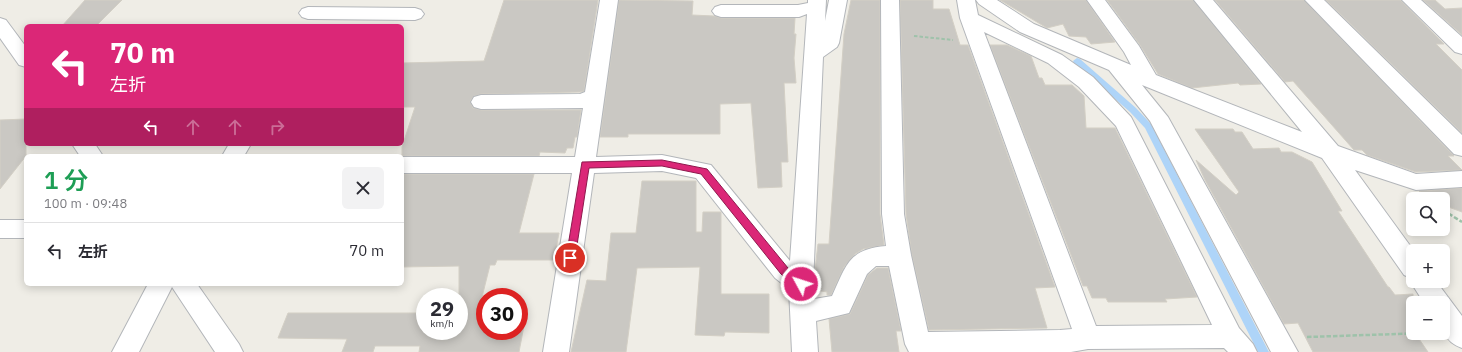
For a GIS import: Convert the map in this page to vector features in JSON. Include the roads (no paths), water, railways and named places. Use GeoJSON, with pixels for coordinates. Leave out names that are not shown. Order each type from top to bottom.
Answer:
{"type":"FeatureCollection","features":[{"type":"Feature","properties":{"kind":"street"},"geometry":{"type":"LineString","coordinates":[[556,352],[609,0]]}},
{"type":"Feature","properties":{"kind":"street"},"geometry":{"type":"LineString","coordinates":[[814,54],[830,43],[838,0]]}},
{"type":"Feature","properties":{"kind":"street"},"geometry":{"type":"LineString","coordinates":[[890,0],[893,214],[899,254],[918,344],[1060,342],[1237,344],[1124,122],[1086,82],[1055,59],[968,9]]}},
{"type":"Feature","properties":{"kind":"street"},"geometry":{"type":"LineString","coordinates":[[985,0],[1027,28],[1149,80],[1330,152],[1416,182],[1462,179]]}},
{"type":"Feature","properties":{"kind":"street"},"geometry":{"type":"LineString","coordinates":[[1096,0],[1132,50],[1149,80]]}},
{"type":"Feature","properties":{"kind":"street"},"geometry":{"type":"LineString","coordinates":[[1203,0],[1330,152],[1406,258]]}},
{"type":"Feature","properties":{"kind":"street"},"geometry":{"type":"LineString","coordinates":[[1314,0],[1462,148]]}},
{"type":"Feature","properties":{"kind":"street"},"geometry":{"type":"LineString","coordinates":[[1411,0],[1462,48]]}},
{"type":"Feature","properties":{"kind":"street"},"geometry":{"type":"LineString","coordinates":[[721,11],[799,11],[816,3],[801,284],[805,352]]}},
{"type":"Feature","properties":{"kind":"street"},"geometry":{"type":"LineString","coordinates":[[968,9],[1077,343]]}},
{"type":"Feature","properties":{"kind":"street"},"geometry":{"type":"LineString","coordinates":[[308,13],[415,14]]}},
{"type":"Feature","properties":{"kind":"street"},"geometry":{"type":"LineString","coordinates":[[0,24],[24,58]]}},
{"type":"Feature","properties":{"kind":"street"},"geometry":{"type":"LineString","coordinates":[[1114,64],[1158,118],[1281,345]]}},
{"type":"Feature","properties":{"kind":"street"},"geometry":{"type":"LineString","coordinates":[[481,102],[581,101],[595,96]]}},
{"type":"Feature","properties":{"kind":"street"},"geometry":{"type":"LineString","coordinates":[[404,165],[585,165],[662,163],[703,171],[784,271],[801,284]]}},
{"type":"Feature","properties":{"kind":"street"},"geometry":{"type":"LineString","coordinates":[[0,229],[24,229]]}},
{"type":"Feature","properties":{"kind":"street"},"geometry":{"type":"LineString","coordinates":[[802,310],[818,310],[840,305],[858,267],[870,257],[899,254]]}},
{"type":"Feature","properties":{"kind":"street"},"geometry":{"type":"LineString","coordinates":[[125,352],[161,286]]}},
{"type":"Feature","properties":{"kind":"street"},"geometry":{"type":"LineString","coordinates":[[184,286],[230,352]]}},
{"type":"Feature","properties":{"kind":"street"},"geometry":{"type":"LineString","coordinates":[[1450,320],[1462,337]]}},
{"type":"Feature","properties":{"kind":"waterway"},"geometry":{"type":"LineString","coordinates":[[1077,61],[1133,110],[1148,126],[1264,352]]}}]}
